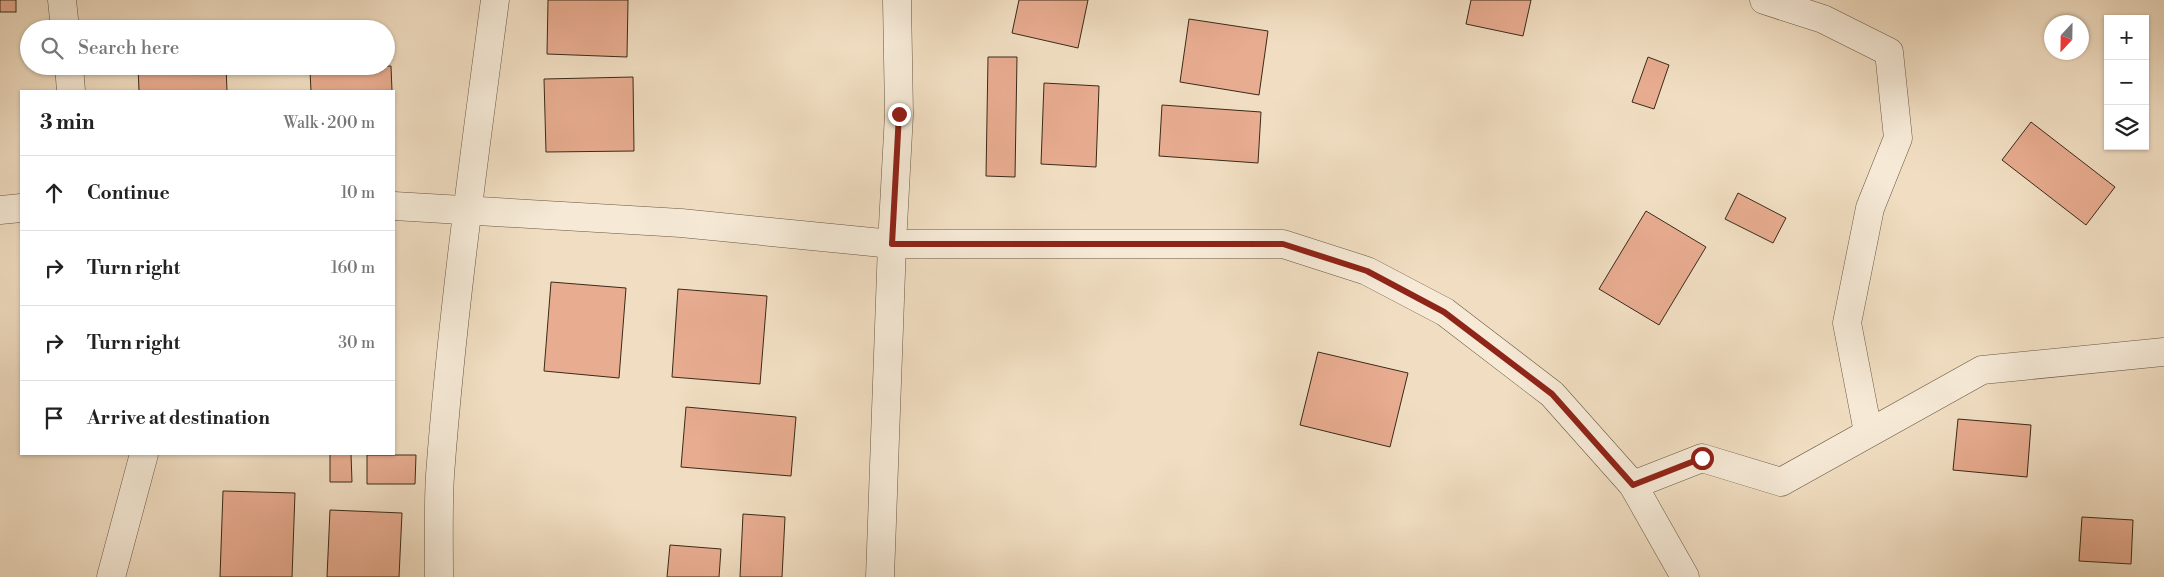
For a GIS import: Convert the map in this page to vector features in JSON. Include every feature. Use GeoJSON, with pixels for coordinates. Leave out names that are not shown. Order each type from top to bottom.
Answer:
{"type":"FeatureCollection","features":[{"type":"Feature","properties":{"kind":"street"},"geometry":{"type":"LineString","coordinates":[[62,0],[64,20]]}},
{"type":"Feature","properties":{"kind":"street"},"geometry":{"type":"LineString","coordinates":[[439,577],[440,476],[466,210],[495,0]]}},
{"type":"Feature","properties":{"kind":"street"},"geometry":{"type":"LineString","coordinates":[[880,577],[892,244],[899,114],[897,0]]}},
{"type":"Feature","properties":{"kind":"street"},"geometry":{"type":"LineString","coordinates":[[1764,0],[1822,19],[1889,52],[1898,138],[1870,208],[1847,323],[1868,432]]}},
{"type":"Feature","properties":{"kind":"street"},"geometry":{"type":"LineString","coordinates":[[70,75],[71,90]]}},
{"type":"Feature","properties":{"kind":"street"},"geometry":{"type":"LineString","coordinates":[[395,206],[681,223],[892,244],[1283,244],[1367,271],[1444,312],[1552,394],[1633,485],[1685,577]]}},
{"type":"Feature","properties":{"kind":"street"},"geometry":{"type":"LineString","coordinates":[[0,210],[20,208]]}},
{"type":"Feature","properties":{"kind":"street"},"geometry":{"type":"LineString","coordinates":[[1633,485],[1702,458],[1781,482],[1982,370],[2164,352]]}},
{"type":"Feature","properties":{"kind":"street"},"geometry":{"type":"LineString","coordinates":[[111,577],[144,455]]}},
{"type":"Feature","properties":{"kind":"building"},"geometry":{"type":"Polygon","coordinates":[[[0,0],[16,0],[16,12],[0,12],[0,0]]]}},
{"type":"Feature","properties":{"kind":"building"},"geometry":{"type":"Polygon","coordinates":[[[548,0],[628,0],[627,57],[547,54],[548,0]]]}},
{"type":"Feature","properties":{"kind":"building"},"geometry":{"type":"Polygon","coordinates":[[[1019,0],[1088,0],[1078,48],[1012,33],[1019,0]]]}},
{"type":"Feature","properties":{"kind":"building"},"geometry":{"type":"Polygon","coordinates":[[[1471,0],[1531,0],[1523,36],[1466,24],[1471,0]]]}},
{"type":"Feature","properties":{"kind":"building"},"geometry":{"type":"Polygon","coordinates":[[[1189,19],[1268,31],[1259,95],[1180,82],[1189,19]]]}},
{"type":"Feature","properties":{"kind":"building"},"geometry":{"type":"Polygon","coordinates":[[[988,57],[1017,57],[1015,177],[986,176],[988,57]]]}},
{"type":"Feature","properties":{"kind":"building"},"geometry":{"type":"Polygon","coordinates":[[[1648,57],[1669,65],[1654,109],[1632,102],[1648,57]]]}},
{"type":"Feature","properties":{"kind":"building"},"geometry":{"type":"Polygon","coordinates":[[[138,75],[226,75],[227,90],[139,90],[138,75]]]}},
{"type":"Feature","properties":{"kind":"building"},"geometry":{"type":"Polygon","coordinates":[[[310,75],[391,75],[392,90],[311,90],[310,75]]]}},
{"type":"Feature","properties":{"kind":"building"},"geometry":{"type":"Polygon","coordinates":[[[633,77],[634,151],[546,152],[544,79],[633,77]]]}},
{"type":"Feature","properties":{"kind":"building"},"geometry":{"type":"Polygon","coordinates":[[[1044,83],[1099,86],[1096,167],[1041,164],[1044,83]]]}},
{"type":"Feature","properties":{"kind":"building"},"geometry":{"type":"Polygon","coordinates":[[[1162,105],[1261,112],[1258,163],[1159,156],[1162,105]]]}},
{"type":"Feature","properties":{"kind":"building"},"geometry":{"type":"Polygon","coordinates":[[[2031,122],[2115,187],[2086,225],[2002,160],[2031,122]]]}},
{"type":"Feature","properties":{"kind":"building"},"geometry":{"type":"Polygon","coordinates":[[[1738,193],[1786,218],[1773,243],[1725,219],[1738,193]]]}},
{"type":"Feature","properties":{"kind":"building"},"geometry":{"type":"Polygon","coordinates":[[[1646,211],[1706,247],[1659,325],[1599,289],[1646,211]]]}},
{"type":"Feature","properties":{"kind":"building"},"geometry":{"type":"Polygon","coordinates":[[[551,282],[626,288],[619,378],[544,371],[551,282]]]}},
{"type":"Feature","properties":{"kind":"building"},"geometry":{"type":"Polygon","coordinates":[[[678,289],[767,296],[760,384],[672,377],[678,289]]]}},
{"type":"Feature","properties":{"kind":"building"},"geometry":{"type":"Polygon","coordinates":[[[1318,352],[1408,373],[1390,447],[1300,425],[1318,352]]]}},
{"type":"Feature","properties":{"kind":"building"},"geometry":{"type":"Polygon","coordinates":[[[686,407],[796,417],[791,476],[681,467],[686,407]]]}},
{"type":"Feature","properties":{"kind":"building"},"geometry":{"type":"Polygon","coordinates":[[[1958,419],[2031,425],[2027,477],[1953,470],[1958,419]]]}},
{"type":"Feature","properties":{"kind":"building"},"geometry":{"type":"Polygon","coordinates":[[[330,455],[351,455],[352,482],[330,482],[330,455]]]}},
{"type":"Feature","properties":{"kind":"building"},"geometry":{"type":"Polygon","coordinates":[[[367,455],[416,455],[415,484],[367,484],[367,455]]]}},
{"type":"Feature","properties":{"kind":"building"},"geometry":{"type":"Polygon","coordinates":[[[223,491],[295,493],[292,577],[220,577],[223,491]]]}},
{"type":"Feature","properties":{"kind":"building"},"geometry":{"type":"Polygon","coordinates":[[[330,510],[402,513],[399,577],[327,577],[330,510]]]}},
{"type":"Feature","properties":{"kind":"building"},"geometry":{"type":"Polygon","coordinates":[[[743,514],[785,517],[782,577],[740,577],[743,514]]]}},
{"type":"Feature","properties":{"kind":"building"},"geometry":{"type":"Polygon","coordinates":[[[2082,517],[2133,520],[2131,564],[2079,561],[2082,517]]]}},
{"type":"Feature","properties":{"kind":"building"},"geometry":{"type":"Polygon","coordinates":[[[670,545],[721,549],[719,577],[667,577],[670,545]]]}},
{"type":"Feature","properties":{"kind":"route"},"geometry":{"type":"LineString","coordinates":[[899,114],[892,244],[1283,244],[1367,271],[1444,312],[1552,394],[1633,485],[1702,458]]}}]}
